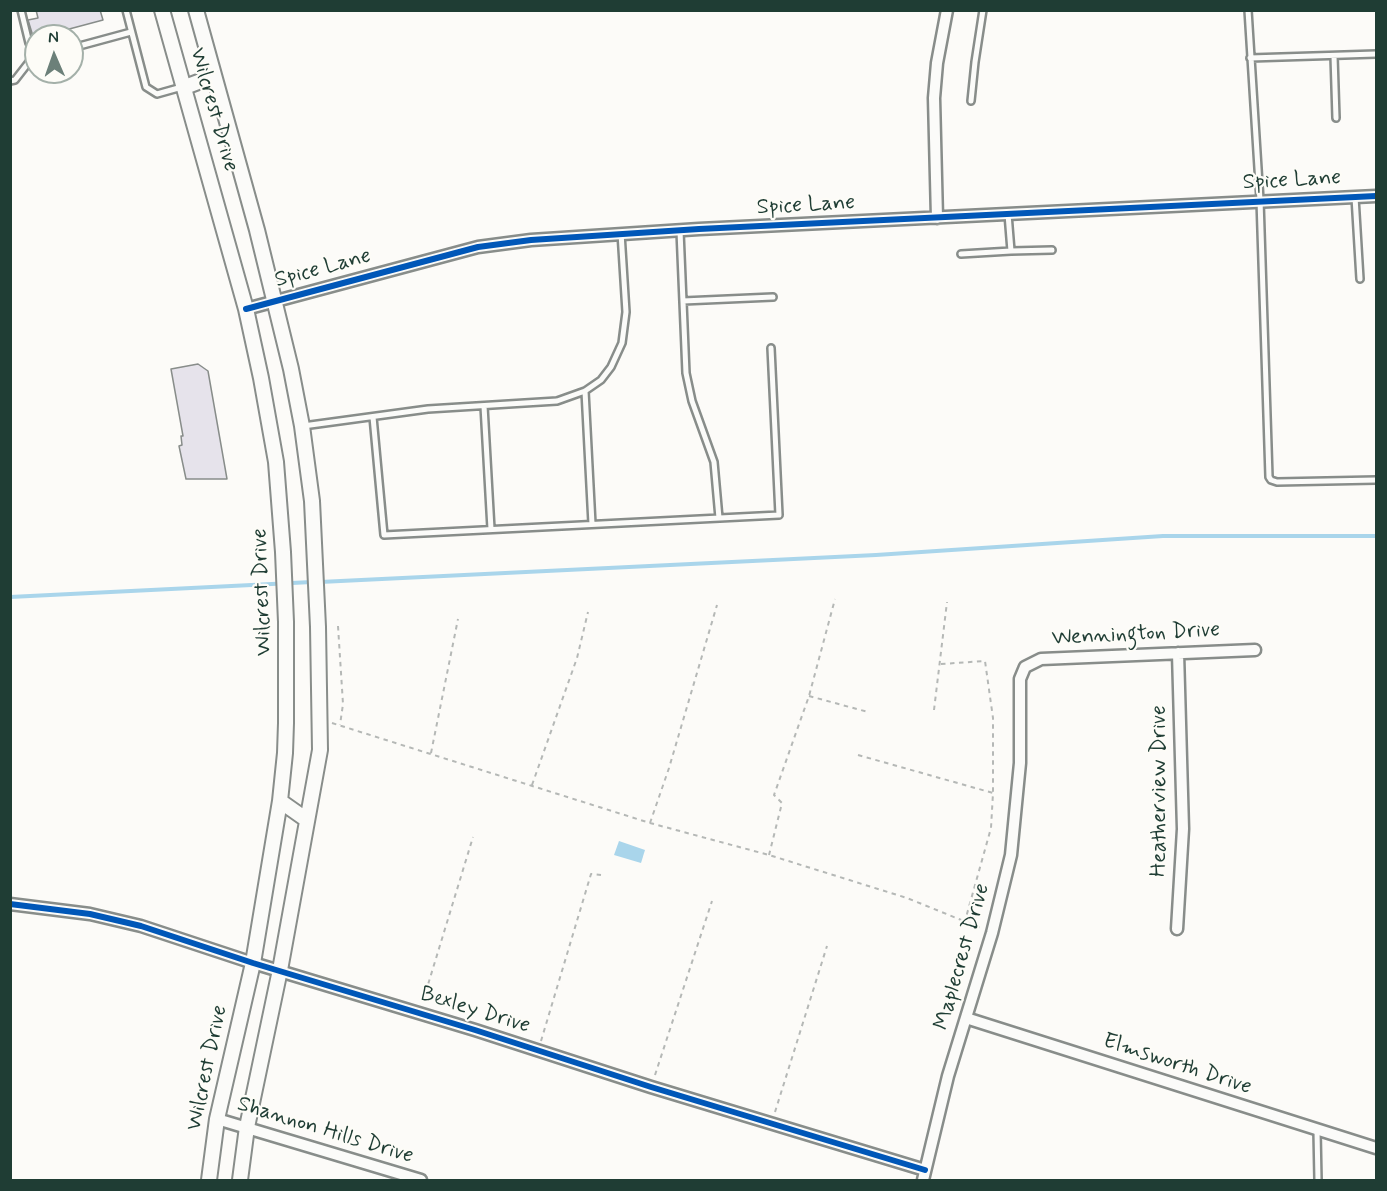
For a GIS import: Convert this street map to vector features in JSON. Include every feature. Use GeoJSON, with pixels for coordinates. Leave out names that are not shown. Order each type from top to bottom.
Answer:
{"type":"FeatureCollection","features":[{"type":"Feature","properties":{"kind":"main road","name":"Wilcrest Drive"},"geometry":{"type":"LineString","coordinates":[[162,10],[246,309],[261,378],[276,462],[286,622],[285,753],[280,801],[253,963],[217,1119],[209,1180]]}},
{"type":"Feature","properties":{"kind":"main road","name":"Wilcrest Drive"},"geometry":{"type":"LineString","coordinates":[[196,10],[275,300],[302,426],[312,501],[318,620],[320,750],[280,970],[246,1127],[240,1180]]}},
{"type":"Feature","properties":{"kind":"main road"},"geometry":{"type":"LineString","coordinates":[[184,87],[214,76]]}},
{"type":"Feature","properties":{"kind":"main road"},"geometry":{"type":"LineString","coordinates":[[280,801],[307,820]]}},
{"type":"Feature","properties":{"kind":"street"},"geometry":{"type":"LineString","coordinates":[[937,218],[934,98],[947,10]]}},
{"type":"Feature","properties":{"kind":"street","name":"Spice Lane"},"geometry":{"type":"LineString","coordinates":[[246,309],[478,247],[531,240],[621,233],[1377,196]]}},
{"type":"Feature","properties":{"kind":"street","name":"Wennington Drive"},"geometry":{"type":"LineString","coordinates":[[1020,741],[1020,679],[1025,667],[1041,659],[1255,650]]}},
{"type":"Feature","properties":{"kind":"street","name":"Heatherview Drive"},"geometry":{"type":"LineString","coordinates":[[1177,929],[1183,829],[1178,653]]}},
{"type":"Feature","properties":{"kind":"street","name":"Maplecrest Drive"},"geometry":{"type":"LineString","coordinates":[[924,1175],[948,1076],[992,933],[1011,855],[1019,793],[1020,741]]}},
{"type":"Feature","properties":{"kind":"street","name":"Bexley Drive"},"geometry":{"type":"LineString","coordinates":[[10,904],[90,914],[141,926],[253,963],[771,1123],[924,1175]]}},
{"type":"Feature","properties":{"kind":"street","name":"Elmsworth Drive"},"geometry":{"type":"LineString","coordinates":[[966,1018],[1317,1131],[1377,1148]]}},
{"type":"Feature","properties":{"kind":"street","name":"Shannon Hills Drive"},"geometry":{"type":"LineString","coordinates":[[217,1119],[421,1180]]}},
{"type":"Feature","properties":{"kind":"lane"},"geometry":{"type":"LineString","coordinates":[[126,10],[146,87],[157,94],[184,87]]}},
{"type":"Feature","properties":{"kind":"lane"},"geometry":{"type":"LineString","coordinates":[[971,101],[983,10]]}},
{"type":"Feature","properties":{"kind":"lane"},"geometry":{"type":"LineString","coordinates":[[1248,10],[1260,200],[1269,477],[1277,482],[1377,480]]}},
{"type":"Feature","properties":{"kind":"lane"},"geometry":{"type":"LineString","coordinates":[[84,45],[131,32]]}},
{"type":"Feature","properties":{"kind":"lane"},"geometry":{"type":"LineString","coordinates":[[1250,58],[1377,54]]}},
{"type":"Feature","properties":{"kind":"lane"},"geometry":{"type":"LineString","coordinates":[[1334,56],[1336,118]]}},
{"type":"Feature","properties":{"kind":"lane"},"geometry":{"type":"LineString","coordinates":[[10,81],[15,80],[24,68]]}},
{"type":"Feature","properties":{"kind":"lane"},"geometry":{"type":"LineString","coordinates":[[1355,197],[1360,279]]}},
{"type":"Feature","properties":{"kind":"lane"},"geometry":{"type":"LineString","coordinates":[[1008,214],[1011,251]]}},
{"type":"Feature","properties":{"kind":"lane"},"geometry":{"type":"LineString","coordinates":[[680,230],[688,388],[714,462],[719,518]]}},
{"type":"Feature","properties":{"kind":"lane"},"geometry":{"type":"LineString","coordinates":[[302,426],[428,409],[557,401],[585,391],[601,380],[611,367],[622,343],[626,312],[621,233]]}},
{"type":"Feature","properties":{"kind":"lane"},"geometry":{"type":"LineString","coordinates":[[961,254],[1052,250]]}},
{"type":"Feature","properties":{"kind":"lane"},"geometry":{"type":"LineString","coordinates":[[682,301],[772,297]]}},
{"type":"Feature","properties":{"kind":"lane"},"geometry":{"type":"LineString","coordinates":[[373,417],[384,535],[779,515],[771,348]]}},
{"type":"Feature","properties":{"kind":"lane"},"geometry":{"type":"LineString","coordinates":[[585,391],[592,524]]}},
{"type":"Feature","properties":{"kind":"lane"},"geometry":{"type":"LineString","coordinates":[[484,406],[491,529]]}},
{"type":"Feature","properties":{"kind":"lane"},"geometry":{"type":"LineString","coordinates":[[1317,1131],[1318,1180]]}},
{"type":"Feature","properties":{"kind":"path"},"geometry":{"type":"LineString","coordinates":[[769,855],[782,803],[774,795],[809,696],[835,599]]}},
{"type":"Feature","properties":{"kind":"path"},"geometry":{"type":"LineString","coordinates":[[934,710],[947,602]]}},
{"type":"Feature","properties":{"kind":"path"},"geometry":{"type":"LineString","coordinates":[[650,822],[669,768],[717,605]]}},
{"type":"Feature","properties":{"kind":"path"},"geometry":{"type":"LineString","coordinates":[[532,785],[577,658],[588,612]]}},
{"type":"Feature","properties":{"kind":"path"},"geometry":{"type":"LineString","coordinates":[[431,753],[458,619]]}},
{"type":"Feature","properties":{"kind":"path"},"geometry":{"type":"LineString","coordinates":[[338,626],[343,704],[340,725]]}},
{"type":"Feature","properties":{"kind":"path"},"geometry":{"type":"LineString","coordinates":[[940,664],[985,662],[993,718],[991,828],[965,921]]}},
{"type":"Feature","properties":{"kind":"path"},"geometry":{"type":"LineString","coordinates":[[809,696],[868,712]]}},
{"type":"Feature","properties":{"kind":"path"},"geometry":{"type":"LineString","coordinates":[[320,723],[340,725],[650,822],[769,855],[907,898],[992,933]]}},
{"type":"Feature","properties":{"kind":"path"},"geometry":{"type":"LineString","coordinates":[[858,755],[993,793]]}},
{"type":"Feature","properties":{"kind":"path"},"geometry":{"type":"LineString","coordinates":[[420,1013],[472,837]]}},
{"type":"Feature","properties":{"kind":"path"},"geometry":{"type":"LineString","coordinates":[[538,1050],[591,874],[601,875]]}},
{"type":"Feature","properties":{"kind":"path"},"geometry":{"type":"LineString","coordinates":[[651,1087],[712,901]]}},
{"type":"Feature","properties":{"kind":"path"},"geometry":{"type":"LineString","coordinates":[[771,1123],[827,946]]}},
{"type":"Feature","properties":{"kind":"water"},"geometry":{"type":"Polygon","coordinates":[[[619,841],[645,850],[641,863],[614,855],[619,841]]]}},
{"type":"Feature","properties":{"kind":"building"},"geometry":{"type":"Polygon","coordinates":[[[36,10],[100,10],[103,20],[84,25],[29,24],[28,20],[38,18],[36,10]]]}},
{"type":"Feature","properties":{"kind":"building"},"geometry":{"type":"Polygon","coordinates":[[[198,364],[208,371],[227,479],[186,479],[179,446],[182,445],[181,436],[183,436],[171,369],[198,364]]]}},
{"type":"Feature","properties":{"kind":"waterway"},"geometry":{"type":"LineString","coordinates":[[320,582],[876,555],[1163,536],[1376,536]]}},
{"type":"Feature","properties":{"kind":"waterway"},"geometry":{"type":"LineString","coordinates":[[10,597],[312,582]]}},
{"type":"Feature","properties":{"kind":"cycle path"},"geometry":{"type":"LineString","coordinates":[[246,309],[478,247],[531,240],[699,229],[1376,196]]}},
{"type":"Feature","properties":{"kind":"cycle path"},"geometry":{"type":"LineString","coordinates":[[10,904],[90,914],[141,926],[651,1087],[925,1170]]}}]}
